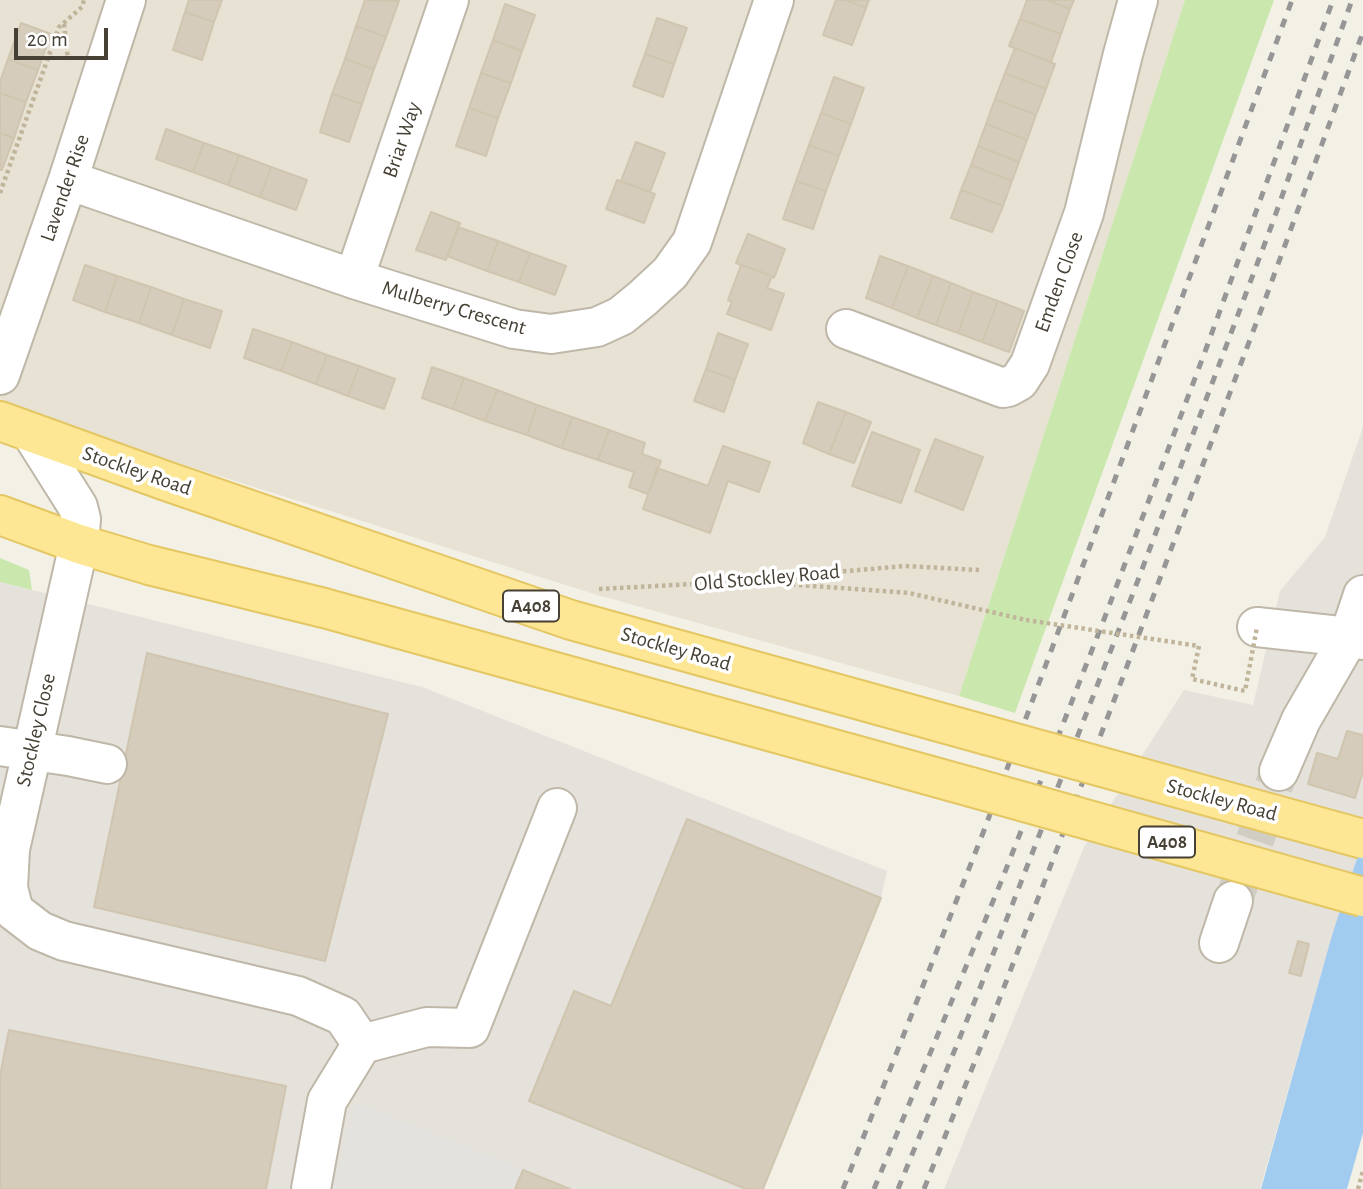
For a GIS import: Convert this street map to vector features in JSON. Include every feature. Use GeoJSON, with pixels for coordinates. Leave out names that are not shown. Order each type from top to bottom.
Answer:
{"type":"FeatureCollection","features":[{"type":"Feature","properties":{"kind":"main road","name":"Stockley Road"},"geometry":{"type":"LineString","coordinates":[[16,427],[571,620],[1363,839]]}},
{"type":"Feature","properties":{"kind":"main road","name":"A408"},"geometry":{"type":"LineString","coordinates":[[0,514],[79,544],[149,565],[324,608],[1363,897]]}},
{"type":"Feature","properties":{"kind":"street","name":"Lavender Rise"},"geometry":{"type":"LineString","coordinates":[[0,375],[127,0]]}},
{"type":"Feature","properties":{"kind":"street","name":"Briar Way"},"geometry":{"type":"LineString","coordinates":[[354,279],[449,0]]}},
{"type":"Feature","properties":{"kind":"street","name":"Mulberry Crescent"},"geometry":{"type":"LineString","coordinates":[[68,180],[354,279],[514,329],[551,334],[597,327],[621,316],[670,273],[692,242],[774,0]]}},
{"type":"Feature","properties":{"kind":"street","name":"Emden Close"},"geometry":{"type":"LineString","coordinates":[[845,329],[1003,388],[1019,381],[1034,353],[1084,213],[1138,0]]}},
{"type":"Feature","properties":{"kind":"street","name":"Stockley Close"},"geometry":{"type":"LineString","coordinates":[[16,427],[78,507],[81,519],[79,544],[16,748],[7,916],[64,941],[298,996],[344,1016],[362,1044]]}},
{"type":"Feature","properties":{"kind":"street"},"geometry":{"type":"LineString","coordinates":[[1279,771],[1301,720],[1356,638],[1363,595]]}},
{"type":"Feature","properties":{"kind":"street"},"geometry":{"type":"LineString","coordinates":[[1257,627],[1356,638]]}},
{"type":"Feature","properties":{"kind":"street"},"geometry":{"type":"LineString","coordinates":[[16,748],[107,765]]}},
{"type":"Feature","properties":{"kind":"street"},"geometry":{"type":"LineString","coordinates":[[311,1189],[327,1101],[362,1044],[427,1027],[470,1028],[557,808]]}},
{"type":"Feature","properties":{"kind":"street"},"geometry":{"type":"LineString","coordinates":[[1219,943],[1233,901]]}},
{"type":"Feature","properties":{"kind":"path"},"geometry":{"type":"LineString","coordinates":[[0,193],[59,27],[82,7],[84,0]]}},
{"type":"Feature","properties":{"kind":"path","name":"Old Stockley Road"},"geometry":{"type":"LineString","coordinates":[[571,620],[584,594],[599,589],[763,583],[824,573],[905,566],[979,570]]}},
{"type":"Feature","properties":{"kind":"path"},"geometry":{"type":"LineString","coordinates":[[763,583],[909,593],[1026,620],[1199,646],[1192,679],[1245,691],[1257,627]]}},
{"type":"Feature","properties":{"kind":"path"},"geometry":{"type":"LineString","coordinates":[[1358,1189],[1363,1171]]}},
{"type":"Feature","properties":{"kind":"shaded area"},"geometry":{"type":"Polygon","coordinates":[[[0,0],[1185,0],[959,696],[594,594],[0,407],[0,0]]]}},
{"type":"Feature","properties":{"kind":"shaded area"},"geometry":{"type":"Polygon","coordinates":[[[1363,427],[1363,840],[1332,935],[1260,1189],[944,1189],[1085,845],[1184,690],[1253,705],[1280,591],[1325,537],[1363,427]]]}},
{"type":"Feature","properties":{"kind":"shaded area"},"geometry":{"type":"Polygon","coordinates":[[[0,582],[422,687],[887,871],[881,898],[763,1189],[0,1189],[0,582]]]}},
{"type":"Feature","properties":{"kind":"shaded area"},"geometry":{"type":"Polygon","coordinates":[[[356,1103],[523,1170],[515,1189],[333,1189],[356,1103]]]}},
{"type":"Feature","properties":{"kind":"green space"},"geometry":{"type":"Polygon","coordinates":[[[1185,0],[1274,0],[1015,713],[959,696],[1185,0]]]}},
{"type":"Feature","properties":{"kind":"green space"},"geometry":{"type":"Polygon","coordinates":[[[0,558],[29,570],[32,590],[0,582],[0,558]]]}},
{"type":"Feature","properties":{"kind":"water"},"geometry":{"type":"Polygon","coordinates":[[[1363,840],[1363,1133],[1347,1189],[1261,1189],[1332,935],[1363,840]]]}},
{"type":"Feature","properties":{"kind":"building"},"geometry":{"type":"Polygon","coordinates":[[[189,0],[222,0],[214,22],[185,12],[189,0]]]}},
{"type":"Feature","properties":{"kind":"building"},"geometry":{"type":"Polygon","coordinates":[[[365,0],[399,1],[386,37],[356,26],[365,0]]]}},
{"type":"Feature","properties":{"kind":"building"},"geometry":{"type":"Polygon","coordinates":[[[836,0],[846,0],[866,8],[852,45],[823,35],[836,0]]]}},
{"type":"Feature","properties":{"kind":"building"},"geometry":{"type":"Polygon","coordinates":[[[846,0],[869,0],[866,8],[846,0]]]}},
{"type":"Feature","properties":{"kind":"building"},"geometry":{"type":"Polygon","coordinates":[[[1027,0],[1047,0],[1070,9],[1061,34],[1020,19],[1027,0]]]}},
{"type":"Feature","properties":{"kind":"building"},"geometry":{"type":"Polygon","coordinates":[[[1047,0],[1074,0],[1070,9],[1047,0]]]}},
{"type":"Feature","properties":{"kind":"building"},"geometry":{"type":"Polygon","coordinates":[[[505,4],[535,15],[522,51],[493,40],[505,4]]]}},
{"type":"Feature","properties":{"kind":"building"},"geometry":{"type":"Polygon","coordinates":[[[185,12],[214,22],[202,60],[173,50],[185,12]]]}},
{"type":"Feature","properties":{"kind":"building"},"geometry":{"type":"Polygon","coordinates":[[[657,18],[687,28],[674,64],[645,54],[657,18]]]}},
{"type":"Feature","properties":{"kind":"building"},"geometry":{"type":"Polygon","coordinates":[[[1020,19],[1061,34],[1051,62],[1009,46],[1020,19]]]}},
{"type":"Feature","properties":{"kind":"building"},"geometry":{"type":"Polygon","coordinates":[[[21,23],[51,34],[38,70],[8,59],[21,23]]]}},
{"type":"Feature","properties":{"kind":"building"},"geometry":{"type":"Polygon","coordinates":[[[356,26],[386,37],[374,69],[345,59],[356,26]]]}},
{"type":"Feature","properties":{"kind":"building"},"geometry":{"type":"Polygon","coordinates":[[[493,40],[522,51],[511,83],[481,73],[493,40]]]}},
{"type":"Feature","properties":{"kind":"building"},"geometry":{"type":"Polygon","coordinates":[[[1015,48],[1055,64],[1046,89],[1005,73],[1015,48]]]}},
{"type":"Feature","properties":{"kind":"building"},"geometry":{"type":"Polygon","coordinates":[[[645,54],[674,64],[663,97],[633,86],[645,54]]]}},
{"type":"Feature","properties":{"kind":"building"},"geometry":{"type":"Polygon","coordinates":[[[8,59],[38,70],[26,102],[0,93],[0,82],[8,59]]]}},
{"type":"Feature","properties":{"kind":"building"},"geometry":{"type":"Polygon","coordinates":[[[345,59],[374,69],[362,104],[332,94],[345,59]]]}},
{"type":"Feature","properties":{"kind":"building"},"geometry":{"type":"Polygon","coordinates":[[[481,73],[511,83],[498,118],[469,108],[481,73]]]}},
{"type":"Feature","properties":{"kind":"building"},"geometry":{"type":"Polygon","coordinates":[[[1005,73],[1046,89],[1036,115],[995,99],[1005,73]]]}},
{"type":"Feature","properties":{"kind":"building"},"geometry":{"type":"Polygon","coordinates":[[[834,77],[864,88],[851,124],[821,113],[834,77]]]}},
{"type":"Feature","properties":{"kind":"building"},"geometry":{"type":"Polygon","coordinates":[[[0,93],[26,102],[14,138],[0,133],[0,93]]]}},
{"type":"Feature","properties":{"kind":"building"},"geometry":{"type":"Polygon","coordinates":[[[332,94],[362,104],[349,142],[320,132],[332,94]]]}},
{"type":"Feature","properties":{"kind":"building"},"geometry":{"type":"Polygon","coordinates":[[[995,99],[1036,115],[1027,140],[986,124],[995,99]]]}},
{"type":"Feature","properties":{"kind":"building"},"geometry":{"type":"Polygon","coordinates":[[[469,108],[498,118],[486,156],[456,146],[469,108]]]}},
{"type":"Feature","properties":{"kind":"building"},"geometry":{"type":"Polygon","coordinates":[[[821,113],[851,124],[839,156],[809,145],[821,113]]]}},
{"type":"Feature","properties":{"kind":"building"},"geometry":{"type":"Polygon","coordinates":[[[986,124],[1027,140],[1019,162],[978,146],[986,124]]]}},
{"type":"Feature","properties":{"kind":"building"},"geometry":{"type":"Polygon","coordinates":[[[166,129],[204,143],[193,172],[156,159],[166,129]]]}},
{"type":"Feature","properties":{"kind":"building"},"geometry":{"type":"Polygon","coordinates":[[[0,133],[14,138],[2,170],[0,170],[0,133]]]}},
{"type":"Feature","properties":{"kind":"building"},"geometry":{"type":"Polygon","coordinates":[[[636,142],[665,153],[650,192],[621,181],[636,142]]]}},
{"type":"Feature","properties":{"kind":"building"},"geometry":{"type":"Polygon","coordinates":[[[204,143],[239,155],[228,185],[193,172],[204,143]]]}},
{"type":"Feature","properties":{"kind":"building"},"geometry":{"type":"Polygon","coordinates":[[[809,145],[839,156],[826,191],[796,181],[809,145]]]}},
{"type":"Feature","properties":{"kind":"building"},"geometry":{"type":"Polygon","coordinates":[[[978,146],[1019,162],[1012,181],[971,165],[978,146]]]}},
{"type":"Feature","properties":{"kind":"building"},"geometry":{"type":"Polygon","coordinates":[[[239,155],[271,167],[260,197],[228,185],[239,155]]]}},
{"type":"Feature","properties":{"kind":"building"},"geometry":{"type":"Polygon","coordinates":[[[971,165],[1012,181],[1003,206],[961,190],[971,165]]]}},
{"type":"Feature","properties":{"kind":"building"},"geometry":{"type":"Polygon","coordinates":[[[271,167],[307,180],[296,210],[260,197],[271,167]]]}},
{"type":"Feature","properties":{"kind":"building"},"geometry":{"type":"Polygon","coordinates":[[[617,180],[655,194],[644,223],[606,209],[617,180]]]}},
{"type":"Feature","properties":{"kind":"building"},"geometry":{"type":"Polygon","coordinates":[[[796,181],[826,191],[813,229],[783,219],[796,181]]]}},
{"type":"Feature","properties":{"kind":"building"},"geometry":{"type":"Polygon","coordinates":[[[961,190],[1003,206],[992,232],[951,218],[961,190]]]}},
{"type":"Feature","properties":{"kind":"building"},"geometry":{"type":"Polygon","coordinates":[[[431,212],[460,223],[446,260],[416,250],[431,212]]]}},
{"type":"Feature","properties":{"kind":"building"},"geometry":{"type":"Polygon","coordinates":[[[458,227],[498,241],[487,271],[447,256],[458,227]]]}},
{"type":"Feature","properties":{"kind":"building"},"geometry":{"type":"Polygon","coordinates":[[[748,234],[785,249],[774,278],[736,263],[748,234]]]}},
{"type":"Feature","properties":{"kind":"building"},"geometry":{"type":"Polygon","coordinates":[[[498,241],[530,253],[519,282],[487,271],[498,241]]]}},
{"type":"Feature","properties":{"kind":"building"},"geometry":{"type":"Polygon","coordinates":[[[530,253],[566,266],[555,295],[519,282],[530,253]]]}},
{"type":"Feature","properties":{"kind":"building"},"geometry":{"type":"Polygon","coordinates":[[[880,256],[908,266],[892,308],[866,298],[880,256]]]}},
{"type":"Feature","properties":{"kind":"building"},"geometry":{"type":"Polygon","coordinates":[[[85,265],[117,276],[105,312],[73,300],[85,265]]]}},
{"type":"Feature","properties":{"kind":"building"},"geometry":{"type":"Polygon","coordinates":[[[741,265],[772,276],[767,288],[784,294],[771,330],[727,314],[732,302],[728,300],[741,265]]]}},
{"type":"Feature","properties":{"kind":"building"},"geometry":{"type":"Polygon","coordinates":[[[908,266],[933,276],[917,318],[892,308],[908,266]]]}},
{"type":"Feature","properties":{"kind":"building"},"geometry":{"type":"Polygon","coordinates":[[[117,276],[151,287],[139,323],[105,312],[117,276]]]}},
{"type":"Feature","properties":{"kind":"building"},"geometry":{"type":"Polygon","coordinates":[[[933,276],[951,283],[936,325],[917,318],[933,276]]]}},
{"type":"Feature","properties":{"kind":"building"},"geometry":{"type":"Polygon","coordinates":[[[951,283],[973,292],[958,333],[936,325],[951,283]]]}},
{"type":"Feature","properties":{"kind":"building"},"geometry":{"type":"Polygon","coordinates":[[[151,287],[184,299],[172,335],[139,323],[151,287]]]}},
{"type":"Feature","properties":{"kind":"building"},"geometry":{"type":"Polygon","coordinates":[[[973,292],[998,301],[982,342],[958,333],[973,292]]]}},
{"type":"Feature","properties":{"kind":"building"},"geometry":{"type":"Polygon","coordinates":[[[184,299],[222,311],[210,348],[172,335],[184,299]]]}},
{"type":"Feature","properties":{"kind":"building"},"geometry":{"type":"Polygon","coordinates":[[[998,301],[1024,311],[1009,352],[982,342],[998,301]]]}},
{"type":"Feature","properties":{"kind":"building"},"geometry":{"type":"Polygon","coordinates":[[[253,329],[292,342],[281,371],[244,358],[253,329]]]}},
{"type":"Feature","properties":{"kind":"building"},"geometry":{"type":"Polygon","coordinates":[[[718,333],[748,344],[735,380],[706,369],[718,333]]]}},
{"type":"Feature","properties":{"kind":"building"},"geometry":{"type":"Polygon","coordinates":[[[292,342],[327,355],[316,384],[281,371],[292,342]]]}},
{"type":"Feature","properties":{"kind":"building"},"geometry":{"type":"Polygon","coordinates":[[[327,355],[359,366],[348,396],[316,384],[327,355]]]}},
{"type":"Feature","properties":{"kind":"building"},"geometry":{"type":"Polygon","coordinates":[[[359,366],[395,379],[384,409],[348,396],[359,366]]]}},
{"type":"Feature","properties":{"kind":"building"},"geometry":{"type":"Polygon","coordinates":[[[432,367],[464,378],[453,409],[422,398],[432,367]]]}},
{"type":"Feature","properties":{"kind":"building"},"geometry":{"type":"Polygon","coordinates":[[[706,369],[735,380],[724,412],[694,401],[706,369]]]}},
{"type":"Feature","properties":{"kind":"building"},"geometry":{"type":"Polygon","coordinates":[[[464,378],[497,390],[485,421],[453,409],[464,378]]]}},
{"type":"Feature","properties":{"kind":"building"},"geometry":{"type":"Polygon","coordinates":[[[497,390],[537,405],[527,435],[485,421],[497,390]]]}},
{"type":"Feature","properties":{"kind":"building"},"geometry":{"type":"Polygon","coordinates":[[[818,402],[846,412],[829,454],[803,443],[818,402]]]}},
{"type":"Feature","properties":{"kind":"building"},"geometry":{"type":"Polygon","coordinates":[[[537,405],[572,417],[562,448],[527,435],[537,405]]]}},
{"type":"Feature","properties":{"kind":"building"},"geometry":{"type":"Polygon","coordinates":[[[846,412],[871,422],[854,463],[829,454],[846,412]]]}},
{"type":"Feature","properties":{"kind":"building"},"geometry":{"type":"Polygon","coordinates":[[[572,417],[609,430],[598,460],[562,448],[572,417]]]}},
{"type":"Feature","properties":{"kind":"building"},"geometry":{"type":"Polygon","coordinates":[[[609,430],[645,443],[642,454],[661,461],[648,494],[629,487],[634,472],[598,460],[609,430]]]}},
{"type":"Feature","properties":{"kind":"building"},"geometry":{"type":"Polygon","coordinates":[[[872,432],[920,450],[901,503],[852,486],[872,432]]]}},
{"type":"Feature","properties":{"kind":"building"},"geometry":{"type":"Polygon","coordinates":[[[935,439],[983,457],[963,510],[915,491],[935,439]]]}},
{"type":"Feature","properties":{"kind":"building"},"geometry":{"type":"Polygon","coordinates":[[[723,446],[770,462],[759,492],[728,481],[710,533],[643,509],[657,468],[708,486],[723,446]]]}},
{"type":"Feature","properties":{"kind":"building"},"geometry":{"type":"Polygon","coordinates":[[[147,653],[388,714],[325,961],[94,907],[147,653]]]}},
{"type":"Feature","properties":{"kind":"building"},"geometry":{"type":"Polygon","coordinates":[[[1347,731],[1363,735],[1363,771],[1355,798],[1308,784],[1317,753],[1338,759],[1347,731]]]}},
{"type":"Feature","properties":{"kind":"building"},"geometry":{"type":"Polygon","coordinates":[[[687,819],[881,898],[763,1189],[746,1189],[529,1101],[574,991],[611,1006],[687,819]]]}},
{"type":"Feature","properties":{"kind":"building"},"geometry":{"type":"Polygon","coordinates":[[[1298,941],[1309,944],[1301,976],[1289,973],[1298,941]]]}},
{"type":"Feature","properties":{"kind":"building"},"geometry":{"type":"Polygon","coordinates":[[[9,1030],[286,1086],[266,1189],[0,1189],[0,1076],[9,1030]]]}},
{"type":"Feature","properties":{"kind":"building"},"geometry":{"type":"Polygon","coordinates":[[[523,1170],[570,1189],[515,1189],[523,1170]]]}},
{"type":"Feature","properties":{"kind":"tunnel"},"geometry":{"type":"LineString","coordinates":[[1236,894],[1279,771]]}},
{"type":"Feature","properties":{"kind":"railway"},"geometry":{"type":"LineString","coordinates":[[843,1189],[983,833],[1292,0]]}},
{"type":"Feature","properties":{"kind":"railway"},"geometry":{"type":"LineString","coordinates":[[874,1189],[1003,877],[1103,622],[1333,0]]}},
{"type":"Feature","properties":{"kind":"railway"},"geometry":{"type":"LineString","coordinates":[[898,1189],[978,993],[1135,588],[1271,227],[1352,0]]}},
{"type":"Feature","properties":{"kind":"railway"},"geometry":{"type":"LineString","coordinates":[[924,1189],[1118,690],[1363,32]]}}]}
